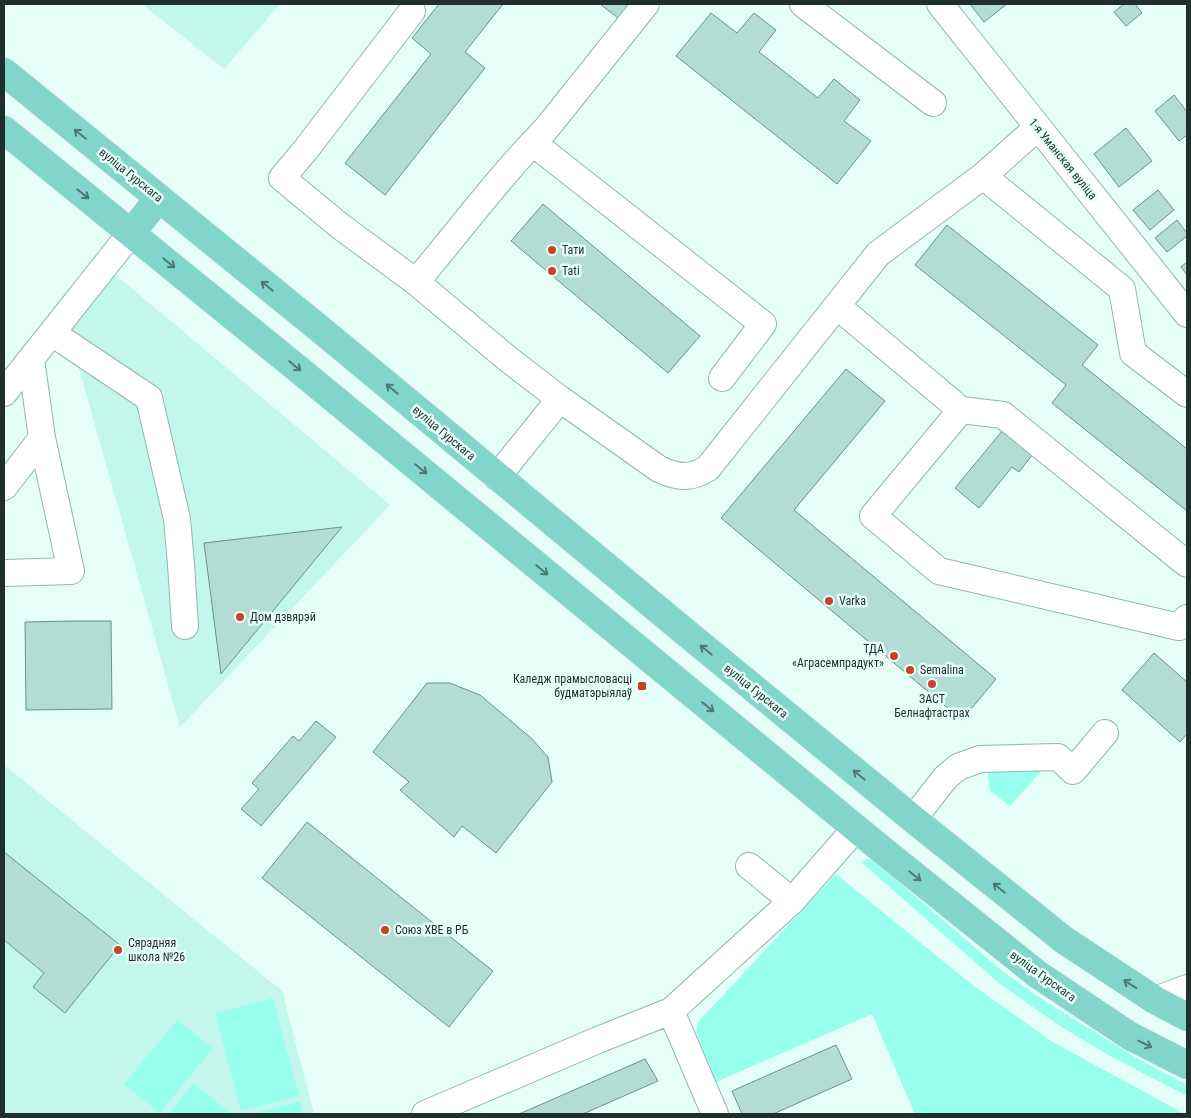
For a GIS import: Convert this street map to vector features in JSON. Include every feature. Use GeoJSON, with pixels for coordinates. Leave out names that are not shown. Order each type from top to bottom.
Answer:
{"type":"FeatureCollection","features":[{"type":"Feature","properties":{"kind":"main road","name":"вуліца Гурскага"},"geometry":{"type":"LineString","coordinates":[[4,72],[326,334],[883,795],[1064,940],[1155,1000],[1187,1017]]}},
{"type":"Feature","properties":{"kind":"main road","name":"вуліца Гурскага"},"geometry":{"type":"LineString","coordinates":[[4,130],[442,487],[886,853],[1037,974],[1130,1036],[1187,1065]]}},
{"type":"Feature","properties":{"kind":"main road"},"geometry":{"type":"LineString","coordinates":[[131,233],[159,198]]}},
{"type":"Feature","properties":{"kind":"main road"},"geometry":{"type":"LineString","coordinates":[[442,487],[464,489],[481,484],[497,476]]}},
{"type":"Feature","properties":{"kind":"main road"},"geometry":{"type":"LineString","coordinates":[[856,828],[883,795]]}},
{"type":"Feature","properties":{"kind":"main road"},"geometry":{"type":"LineString","coordinates":[[886,853],[913,819]]}},
{"type":"Feature","properties":{"kind":"street"},"geometry":{"type":"LineString","coordinates":[[416,282],[491,191],[546,129],[646,4]]}},
{"type":"Feature","properties":{"kind":"street"},"geometry":{"type":"LineString","coordinates":[[803,4],[933,103]]}},
{"type":"Feature","properties":{"kind":"street","name":"1-я Уманская вуліца"},"geometry":{"type":"LineString","coordinates":[[940,4],[1187,314]]}},
{"type":"Feature","properties":{"kind":"street"},"geometry":{"type":"LineString","coordinates":[[412,11],[282,178],[340,226],[416,282],[508,360],[660,469],[671,474],[683,476],[698,474],[708,468],[878,254],[983,176],[1038,128]]}},
{"type":"Feature","properties":{"kind":"street"},"geometry":{"type":"LineString","coordinates":[[533,143],[763,324],[722,378]]}},
{"type":"Feature","properties":{"kind":"street"},"geometry":{"type":"LineString","coordinates":[[983,176],[1122,289],[1132,353],[1187,394]]}},
{"type":"Feature","properties":{"kind":"street"},"geometry":{"type":"LineString","coordinates":[[4,394],[131,233]]}},
{"type":"Feature","properties":{"kind":"street"},"geometry":{"type":"LineString","coordinates":[[837,306],[960,410],[1002,414],[1187,564]]}},
{"type":"Feature","properties":{"kind":"street"},"geometry":{"type":"LineString","coordinates":[[52,333],[149,398],[177,519],[185,626]]}},
{"type":"Feature","properties":{"kind":"street"},"geometry":{"type":"LineString","coordinates":[[4,573],[71,570],[42,438],[31,359]]}},
{"type":"Feature","properties":{"kind":"street"},"geometry":{"type":"LineString","coordinates":[[497,476],[560,399]]}},
{"type":"Feature","properties":{"kind":"street"},"geometry":{"type":"LineString","coordinates":[[960,410],[873,516],[939,571],[1179,627],[1187,618]]}},
{"type":"Feature","properties":{"kind":"street"},"geometry":{"type":"LineString","coordinates":[[4,486],[42,438]]}},
{"type":"Feature","properties":{"kind":"street"},"geometry":{"type":"LineString","coordinates":[[913,819],[946,777],[958,767],[980,759],[1058,757],[1073,771],[1105,733]]}},
{"type":"Feature","properties":{"kind":"street"},"geometry":{"type":"LineString","coordinates":[[425,1114],[671,1011],[792,901],[856,828]]}},
{"type":"Feature","properties":{"kind":"street"},"geometry":{"type":"LineString","coordinates":[[750,866],[792,901]]}},
{"type":"Feature","properties":{"kind":"street"},"geometry":{"type":"LineString","coordinates":[[1155,1000],[1187,988]]}},
{"type":"Feature","properties":{"kind":"street"},"geometry":{"type":"LineString","coordinates":[[671,1011],[714,1114]]}},
{"type":"Feature","properties":{"kind":"shaded area"},"geometry":{"type":"Polygon","coordinates":[[[142,4],[280,4],[224,69],[142,4]]]}},
{"type":"Feature","properties":{"kind":"shaded area"},"geometry":{"type":"Polygon","coordinates":[[[111,271],[390,505],[180,727],[66,322],[111,271]]]}},
{"type":"Feature","properties":{"kind":"shaded area","name":"Сярэдняя школа №26"},"geometry":{"type":"Polygon","coordinates":[[[4,765],[282,991],[314,1114],[4,1114],[4,765]]]}},
{"type":"Feature","properties":{"kind":"green space"},"geometry":{"type":"Polygon","coordinates":[[[987,768],[1044,768],[1010,806],[990,791],[987,768]]]}},
{"type":"Feature","properties":{"kind":"green space"},"geometry":{"type":"Polygon","coordinates":[[[867,859],[873,860],[878,864],[1001,970],[1037,996],[1135,1057],[1187,1085],[1187,1096],[1110,1056],[1060,1026],[1000,984],[861,862],[867,859]]]}},
{"type":"Feature","properties":{"kind":"green space"},"geometry":{"type":"Polygon","coordinates":[[[836,874],[970,983],[1051,1041],[1185,1114],[915,1114],[872,1014],[716,1082],[696,1032],[698,1022],[836,874]]]}},
{"type":"Feature","properties":{"kind":"green space"},"geometry":{"type":"Polygon","coordinates":[[[273,998],[299,1096],[241,1111],[215,1013],[273,998]]]}},
{"type":"Feature","properties":{"kind":"green space"},"geometry":{"type":"Polygon","coordinates":[[[177,1020],[213,1048],[160,1113],[124,1084],[177,1020]]]}},
{"type":"Feature","properties":{"kind":"green space"},"geometry":{"type":"Polygon","coordinates":[[[194,1083],[230,1113],[168,1114],[194,1083]]]}},
{"type":"Feature","properties":{"kind":"green space"},"geometry":{"type":"Polygon","coordinates":[[[300,1101],[304,1114],[250,1114],[300,1101]]]}},
{"type":"Feature","properties":{"kind":"building"},"geometry":{"type":"Polygon","coordinates":[[[439,4],[503,4],[465,52],[485,68],[385,195],[345,163],[431,54],[412,38],[439,4]]]}},
{"type":"Feature","properties":{"kind":"building"},"geometry":{"type":"Polygon","coordinates":[[[600,4],[629,4],[618,18],[600,4]]]}},
{"type":"Feature","properties":{"kind":"building"},"geometry":{"type":"Polygon","coordinates":[[[970,4],[1007,4],[984,22],[970,4]]]}},
{"type":"Feature","properties":{"kind":"building"},"geometry":{"type":"Polygon","coordinates":[[[1124,4],[1135,4],[1142,13],[1126,26],[1114,12],[1124,4]]]}},
{"type":"Feature","properties":{"kind":"building"},"geometry":{"type":"Polygon","coordinates":[[[711,13],[737,33],[754,13],[776,30],[759,52],[818,98],[834,79],[860,100],[844,121],[871,141],[837,184],[676,56],[711,13]]]}},
{"type":"Feature","properties":{"kind":"building"},"geometry":{"type":"Polygon","coordinates":[[[1174,95],[1187,112],[1187,135],[1179,141],[1155,111],[1174,95]]]}},
{"type":"Feature","properties":{"kind":"building"},"geometry":{"type":"Polygon","coordinates":[[[1126,128],[1152,161],[1119,187],[1094,154],[1126,128]]]}},
{"type":"Feature","properties":{"kind":"building"},"geometry":{"type":"Polygon","coordinates":[[[1158,190],[1174,210],[1150,230],[1133,210],[1158,190]]]}},
{"type":"Feature","properties":{"kind":"building"},"geometry":{"type":"Polygon","coordinates":[[[543,204],[700,336],[668,373],[511,241],[543,204]]]}},
{"type":"Feature","properties":{"kind":"building"},"geometry":{"type":"Polygon","coordinates":[[[1177,220],[1187,233],[1187,236],[1167,252],[1155,238],[1177,220]]]}},
{"type":"Feature","properties":{"kind":"building"},"geometry":{"type":"Polygon","coordinates":[[[947,225],[1098,345],[1082,365],[1187,449],[1187,511],[1052,403],[1066,385],[915,265],[947,225]]]}},
{"type":"Feature","properties":{"kind":"building"},"geometry":{"type":"Polygon","coordinates":[[[1187,262],[1187,275],[1181,267],[1187,262]]]}},
{"type":"Feature","properties":{"kind":"building"},"geometry":{"type":"Polygon","coordinates":[[[846,369],[885,401],[794,510],[996,679],[962,720],[721,518],[846,369]]]}},
{"type":"Feature","properties":{"kind":"building"},"geometry":{"type":"Polygon","coordinates":[[[1003,430],[1033,454],[1019,472],[1012,467],[979,508],[955,488],[1003,430]]]}},
{"type":"Feature","properties":{"kind":"building","name":"Дом дзвярэй"},"geometry":{"type":"Polygon","coordinates":[[[342,527],[314,561],[221,674],[204,543],[342,527]]]}},
{"type":"Feature","properties":{"kind":"building"},"geometry":{"type":"Polygon","coordinates":[[[111,621],[112,709],[26,710],[25,622],[111,621]]]}},
{"type":"Feature","properties":{"kind":"building"},"geometry":{"type":"Polygon","coordinates":[[[1154,653],[1187,682],[1187,734],[1180,742],[1122,690],[1154,653]]]}},
{"type":"Feature","properties":{"kind":"building"},"geometry":{"type":"Polygon","coordinates":[[[427,683],[450,683],[480,695],[531,738],[548,757],[552,782],[496,853],[462,826],[454,837],[400,790],[409,782],[373,752],[427,683]]]}},
{"type":"Feature","properties":{"kind":"building"},"geometry":{"type":"Polygon","coordinates":[[[316,721],[336,737],[261,826],[241,809],[259,789],[252,783],[293,736],[299,741],[316,721]]]}},
{"type":"Feature","properties":{"kind":"building","name":"Союз ХВЕ в РБ"},"geometry":{"type":"Polygon","coordinates":[[[307,822],[493,971],[449,1027],[262,878],[307,822]]]}},
{"type":"Feature","properties":{"kind":"building","name":"Сярэдняя школа №26"},"geometry":{"type":"Polygon","coordinates":[[[4,852],[120,945],[65,1013],[33,987],[44,973],[4,940],[4,852]]]}},
{"type":"Feature","properties":{"kind":"building"},"geometry":{"type":"Polygon","coordinates":[[[836,1045],[852,1079],[773,1114],[742,1114],[732,1091],[836,1045]]]}},
{"type":"Feature","properties":{"kind":"building"},"geometry":{"type":"Polygon","coordinates":[[[645,1059],[658,1081],[583,1114],[519,1114],[645,1059]]]}},
{"type":"Feature","properties":{"kind":"place","name":"Тати"},"geometry":{"type":"Point","coordinates":[552,250]}},
{"type":"Feature","properties":{"kind":"place","name":"Tati"},"geometry":{"type":"Point","coordinates":[552,271]}},
{"type":"Feature","properties":{"kind":"place","name":"Varka"},"geometry":{"type":"Point","coordinates":[829,601]}},
{"type":"Feature","properties":{"kind":"place","name":"Дом дзвярэй"},"geometry":{"type":"Point","coordinates":[240,617]}},
{"type":"Feature","properties":{"kind":"place","name":"ТДА «Аграсемпрадукт»"},"geometry":{"type":"Point","coordinates":[894,656]}},
{"type":"Feature","properties":{"kind":"place","name":"Semalina"},"geometry":{"type":"Point","coordinates":[910,670]}},
{"type":"Feature","properties":{"kind":"place","name":"ЗАСТ Белнафтастрах"},"geometry":{"type":"Point","coordinates":[932,684]}},
{"type":"Feature","properties":{"kind":"place","name":"Каледж прамысловасці будматэрыялаў"},"geometry":{"type":"Point","coordinates":[642,686]}},
{"type":"Feature","properties":{"kind":"place","name":"Союз ХВЕ в РБ"},"geometry":{"type":"Point","coordinates":[385,930]}},
{"type":"Feature","properties":{"kind":"place","name":"Сярэдняя школа №26"},"geometry":{"type":"Point","coordinates":[118,950]}}]}
